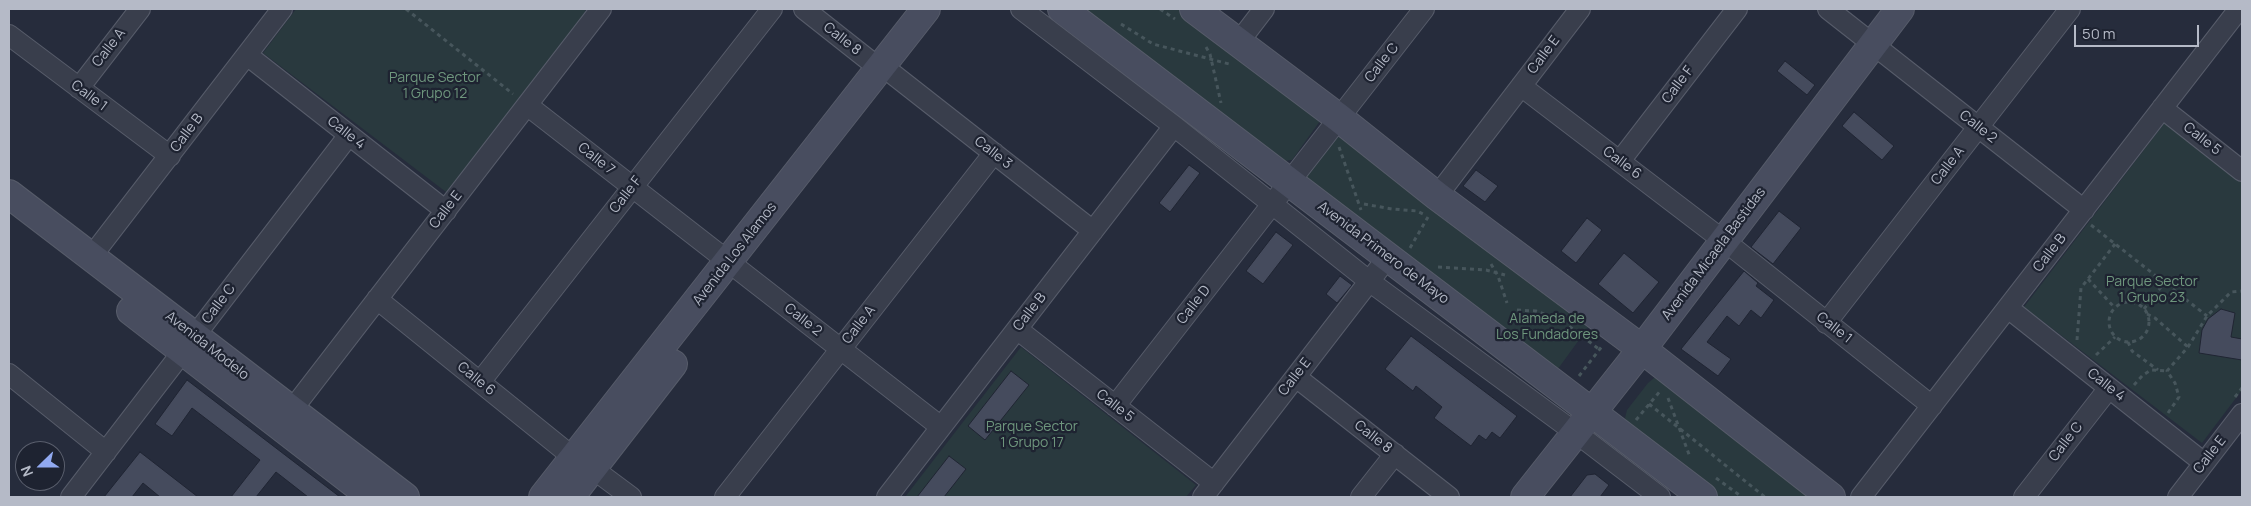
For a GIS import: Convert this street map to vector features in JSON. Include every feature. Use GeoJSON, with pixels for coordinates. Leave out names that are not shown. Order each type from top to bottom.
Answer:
{"type":"FeatureCollection","features":[{"type":"Feature","properties":{"kind":"street","name":"Calle A"},"geometry":{"type":"LineString","coordinates":[[79,88],[140,9]]}},
{"type":"Feature","properties":{"kind":"street","name":"Calle B"},"geometry":{"type":"LineString","coordinates":[[91,257],[282,9]]}},
{"type":"Feature","properties":{"kind":"street","name":"Calle F"},"geometry":{"type":"LineString","coordinates":[[480,382],[772,9]]}},
{"type":"Feature","properties":{"kind":"street","name":"Calle 8"},"geometry":{"type":"LineString","coordinates":[[804,9],[887,72]]}},
{"type":"Feature","properties":{"kind":"street","name":"Avenida Los Alamos"},"geometry":{"type":"LineString","coordinates":[[887,72],[926,9]]}},
{"type":"Feature","properties":{"kind":"street","name":"Avenida Los Alamos"},"geometry":{"type":"LineString","coordinates":[[543,497],[583,463],[887,72],[945,9]]}},
{"type":"Feature","properties":{"kind":"street","name":"Avenida Primero de Mayo"},"geometry":{"type":"LineString","coordinates":[[1021,9],[1174,126],[1369,281],[1597,429],[1707,485]]}},
{"type":"Feature","properties":{"kind":"street","name":"Avenida Primero de Mayo"},"geometry":{"type":"LineString","coordinates":[[1062,9],[1289,182],[1403,253],[1566,392],[1597,429],[1660,497]]}},
{"type":"Feature","properties":{"kind":"street"},"geometry":{"type":"LineString","coordinates":[[1237,55],[1264,9]]}},
{"type":"Feature","properties":{"kind":"street","name":"Calle C"},"geometry":{"type":"LineString","coordinates":[[1289,182],[1424,9]]}},
{"type":"Feature","properties":{"kind":"street","name":"Calle E"},"geometry":{"type":"LineString","coordinates":[[1433,211],[1521,86],[1580,9]]}},
{"type":"Feature","properties":{"kind":"street","name":"Calle F"},"geometry":{"type":"LineString","coordinates":[[1620,161],[1737,9]]}},
{"type":"Feature","properties":{"kind":"street"},"geometry":{"type":"LineString","coordinates":[[1828,9],[1879,49]]}},
{"type":"Feature","properties":{"kind":"street","name":"Avenida Micaela Bastidas"},"geometry":{"type":"LineString","coordinates":[[1879,49],[1900,9]]}},
{"type":"Feature","properties":{"kind":"street","name":"Avenida Micaela Bastidas"},"geometry":{"type":"LineString","coordinates":[[1547,497],[1597,429],[1650,369],[1730,245],[1879,49],[1919,9]]}},
{"type":"Feature","properties":{"kind":"street","name":"Calle A"},"geometry":{"type":"LineString","coordinates":[[1826,322],[2070,9]]}},
{"type":"Feature","properties":{"kind":"street","name":"Calle E"},"geometry":{"type":"LineString","coordinates":[[292,411],[599,10]]}},
{"type":"Feature","properties":{"kind":"street","name":"Calle B"},"geometry":{"type":"LineString","coordinates":[[1861,497],[2008,308],[2089,217],[2162,108],[2235,10]]}},
{"type":"Feature","properties":{"kind":"street"},"geometry":{"type":"LineString","coordinates":[[1186,15],[1332,127],[1433,211],[1606,342],[1650,369],[1832,497]]}},
{"type":"Feature","properties":{"kind":"street","name":"Calle 1"},"geometry":{"type":"LineString","coordinates":[[9,35],[170,156]]}},
{"type":"Feature","properties":{"kind":"street","name":"Calle 2"},"geometry":{"type":"LineString","coordinates":[[1879,49],[2089,217]]}},
{"type":"Feature","properties":{"kind":"street","name":"Calle 4"},"geometry":{"type":"LineString","coordinates":[[246,55],[446,211]]}},
{"type":"Feature","properties":{"kind":"street","name":"Calle 3"},"geometry":{"type":"LineString","coordinates":[[887,72],[1093,231]]}},
{"type":"Feature","properties":{"kind":"street","name":"Calle 6"},"geometry":{"type":"LineString","coordinates":[[1521,86],[1730,245]]}},
{"type":"Feature","properties":{"kind":"street","name":"Calle 7"},"geometry":{"type":"LineString","coordinates":[[527,105],[736,268]]}},
{"type":"Feature","properties":{"kind":"street","name":"Calle 5"},"geometry":{"type":"LineString","coordinates":[[2162,108],[2242,170]]}},
{"type":"Feature","properties":{"kind":"street","name":"Calle B"},"geometry":{"type":"LineString","coordinates":[[887,497],[1174,126]]}},
{"type":"Feature","properties":{"kind":"street","name":"Calle C"},"geometry":{"type":"LineString","coordinates":[[71,497],[348,135]]}},
{"type":"Feature","properties":{"kind":"street","name":"Calle A"},"geometry":{"type":"LineString","coordinates":[[725,497],[994,153]]}},
{"type":"Feature","properties":{"kind":"street","name":"Calle D"},"geometry":{"type":"LineString","coordinates":[[1116,406],[1289,182]]}},
{"type":"Feature","properties":{"kind":"street","name":"Avenida Modelo"},"geometry":{"type":"LineString","coordinates":[[9,194],[91,257],[188,344],[372,497]]}},
{"type":"Feature","properties":{"kind":"street","name":"Avenida Modelo"},"geometry":{"type":"LineString","coordinates":[[9,217],[188,344],[292,411],[405,497]]}},
{"type":"Feature","properties":{"kind":"street","name":"Calle 1"},"geometry":{"type":"LineString","coordinates":[[1730,245],[1932,406]]}},
{"type":"Feature","properties":{"kind":"street","name":"Calle E"},"geometry":{"type":"LineString","coordinates":[[1208,490],[1369,281],[1403,253]]}},
{"type":"Feature","properties":{"kind":"street","name":"Calle 2"},"geometry":{"type":"LineString","coordinates":[[736,268],[941,427]]}},
{"type":"Feature","properties":{"kind":"street","name":"Calle 6"},"geometry":{"type":"LineString","coordinates":[[377,300],[583,463]]}},
{"type":"Feature","properties":{"kind":"street","name":"Calle 4"},"geometry":{"type":"LineString","coordinates":[[2008,308],[2204,463]]}},
{"type":"Feature","properties":{"kind":"street","name":"Calle 5"},"geometry":{"type":"LineString","coordinates":[[1017,329],[1116,406],[1208,490]]}},
{"type":"Feature","properties":{"kind":"street"},"geometry":{"type":"LineString","coordinates":[[9,374],[106,452]]}},
{"type":"Feature","properties":{"kind":"street","name":"Calle 8"},"geometry":{"type":"LineString","coordinates":[[1296,377],[1449,497]]}},
{"type":"Feature","properties":{"kind":"street","name":"Calle C"},"geometry":{"type":"LineString","coordinates":[[2024,497],[2109,388]]}},
{"type":"Feature","properties":{"kind":"street","name":"Calle E"},"geometry":{"type":"LineString","coordinates":[[2178,497],[2242,414]]}},
{"type":"Feature","properties":{"kind":"street","name":"Avenida Micaela Bastidas"},"geometry":{"type":"LineString","coordinates":[[1525,497],[1597,429]]}},
{"type":"Feature","properties":{"kind":"street"},"geometry":{"type":"LineString","coordinates":[[1361,497],[1395,454]]}},
{"type":"Feature","properties":{"kind":"street","name":"Avenida Los Alamos"},"geometry":{"type":"LineString","coordinates":[[570,497],[583,463]]}},
{"type":"Feature","properties":{"kind":"street"},"geometry":{"type":"LineString","coordinates":[[583,463],[631,497]]}},
{"type":"Feature","properties":{"kind":"path"},"geometry":{"type":"LineString","coordinates":[[406,9],[527,105]]}},
{"type":"Feature","properties":{"kind":"path"},"geometry":{"type":"LineString","coordinates":[[1160,9],[1186,15]]}},
{"type":"Feature","properties":{"kind":"path"},"geometry":{"type":"LineString","coordinates":[[1114,20],[1153,44],[1211,58],[1237,55]]}},
{"type":"Feature","properties":{"kind":"path"},"geometry":{"type":"LineString","coordinates":[[1202,40],[1211,58],[1221,103],[1229,109]]}},
{"type":"Feature","properties":{"kind":"path"},"geometry":{"type":"LineString","coordinates":[[1332,127],[1341,148],[1361,210],[1368,216]]}},
{"type":"Feature","properties":{"kind":"path"},"geometry":{"type":"LineString","coordinates":[[1364,204],[1392,210],[1433,211]]}},
{"type":"Feature","properties":{"kind":"path"},"geometry":{"type":"LineString","coordinates":[[1403,253],[1433,211]]}},
{"type":"Feature","properties":{"kind":"path"},"geometry":{"type":"LineString","coordinates":[[2084,231],[2089,217],[2115,244],[2207,316]]}},
{"type":"Feature","properties":{"kind":"path"},"geometry":{"type":"LineString","coordinates":[[2070,340],[2077,346],[2081,288],[2115,244]]}},
{"type":"Feature","properties":{"kind":"path"},"geometry":{"type":"LineString","coordinates":[[1489,260],[1507,303]]}},
{"type":"Feature","properties":{"kind":"path"},"geometry":{"type":"LineString","coordinates":[[1435,267],[1495,272],[1514,279]]}},
{"type":"Feature","properties":{"kind":"path"},"geometry":{"type":"LineString","coordinates":[[2088,279],[2115,308]]}},
{"type":"Feature","properties":{"kind":"path"},"geometry":{"type":"LineString","coordinates":[[2144,309],[2164,283]]}},
{"type":"Feature","properties":{"kind":"path"},"geometry":{"type":"LineString","coordinates":[[2167,371],[2188,348],[2207,316],[2231,292],[2242,292]]}},
{"type":"Feature","properties":{"kind":"path"},"geometry":{"type":"LineString","coordinates":[[2132,302],[2144,309],[2149,321],[2145,334],[2140,339],[2128,342],[2115,337],[2109,326],[2111,313],[2115,308],[2120,304],[2132,302]]}},
{"type":"Feature","properties":{"kind":"path"},"geometry":{"type":"LineString","coordinates":[[1517,310],[1536,311],[1561,320],[1606,342]]}},
{"type":"Feature","properties":{"kind":"path"},"geometry":{"type":"LineString","coordinates":[[1558,313],[1650,369],[1669,399],[1688,456],[1696,462]]}},
{"type":"Feature","properties":{"kind":"path"},"geometry":{"type":"LineString","coordinates":[[2147,314],[2155,318],[2188,348]]}},
{"type":"Feature","properties":{"kind":"path"},"geometry":{"type":"LineString","coordinates":[[2093,358],[2115,337]]}},
{"type":"Feature","properties":{"kind":"path"},"geometry":{"type":"LineString","coordinates":[[1566,392],[1606,342]]}},
{"type":"Feature","properties":{"kind":"path"},"geometry":{"type":"LineString","coordinates":[[2128,342],[2132,351],[2158,370]]}},
{"type":"Feature","properties":{"kind":"path"},"geometry":{"type":"LineString","coordinates":[[1649,404],[1650,369]]}},
{"type":"Feature","properties":{"kind":"path"},"geometry":{"type":"LineString","coordinates":[[2132,388],[2143,375],[2151,370],[2167,371],[2175,383],[2180,398],[2167,414]]}},
{"type":"Feature","properties":{"kind":"path"},"geometry":{"type":"LineString","coordinates":[[1597,429],[1649,404]]}},
{"type":"Feature","properties":{"kind":"path"},"geometry":{"type":"LineString","coordinates":[[1649,404],[1765,497]]}},
{"type":"Feature","properties":{"kind":"path"},"geometry":{"type":"LineString","coordinates":[[2160,409],[2174,420]]}},
{"type":"Feature","properties":{"kind":"path"},"geometry":{"type":"LineString","coordinates":[[1707,485],[1742,497]]}},
{"type":"Feature","properties":{"kind":"green space","name":"Parque Sector 1 Grupo 12"},"geometry":{"type":"Polygon","coordinates":[[[296,9],[583,9],[586,11],[450,195],[263,53],[296,9]]]}},
{"type":"Feature","properties":{"kind":"green space"},"geometry":{"type":"Polygon","coordinates":[[[1077,9],[1183,9],[1321,117],[1320,121],[1292,160],[1284,161],[1077,9]]]}},
{"type":"Feature","properties":{"kind":"green space","name":"Parque Sector 1 Grupo 23"},"geometry":{"type":"Polygon","coordinates":[[[2166,121],[2242,180],[2242,390],[2202,443],[2024,307],[2166,121]]]}},
{"type":"Feature","properties":{"kind":"green space","name":"Alameda de Los Fundadores"},"geometry":{"type":"Polygon","coordinates":[[[1336,132],[1592,322],[1555,373],[1307,178],[1307,170],[1336,132]]]}},
{"type":"Feature","properties":{"kind":"green space","name":"Parque Sector 1 Grupo 17"},"geometry":{"type":"Polygon","coordinates":[[[1021,347],[1196,485],[1186,497],[905,497],[1021,347]]]}},
{"type":"Feature","properties":{"kind":"green space"},"geometry":{"type":"Polygon","coordinates":[[[1661,377],[1819,497],[1718,497],[1629,427],[1625,418],[1627,410],[1648,383],[1654,378],[1661,377]]]}},
{"type":"Feature","properties":{"kind":"building"},"geometry":{"type":"Polygon","coordinates":[[[1785,61],[1815,85],[1807,95],[1777,71],[1785,61]]]}},
{"type":"Feature","properties":{"kind":"building"},"geometry":{"type":"Polygon","coordinates":[[[1854,112],[1894,146],[1882,160],[1842,126],[1854,112]]]}},
{"type":"Feature","properties":{"kind":"building"},"geometry":{"type":"Polygon","coordinates":[[[1189,165],[1200,173],[1170,212],[1159,203],[1189,165]]]}},
{"type":"Feature","properties":{"kind":"building"},"geometry":{"type":"Polygon","coordinates":[[[1476,170],[1498,186],[1485,202],[1463,186],[1476,170]]]}},
{"type":"Feature","properties":{"kind":"building"},"geometry":{"type":"Polygon","coordinates":[[[1779,211],[1801,228],[1773,264],[1751,247],[1779,211]]]}},
{"type":"Feature","properties":{"kind":"building"},"geometry":{"type":"Polygon","coordinates":[[[1587,218],[1602,230],[1576,263],[1561,251],[1587,218]]]}},
{"type":"Feature","properties":{"kind":"building"},"geometry":{"type":"Polygon","coordinates":[[[1276,232],[1293,245],[1263,284],[1246,271],[1276,232]]]}},
{"type":"Feature","properties":{"kind":"building"},"geometry":{"type":"Polygon","coordinates":[[[1624,253],[1659,282],[1633,313],[1598,284],[1624,253]]]}},
{"type":"Feature","properties":{"kind":"building"},"geometry":{"type":"Polygon","coordinates":[[[1744,271],[1758,283],[1756,286],[1774,300],[1761,318],[1751,310],[1739,326],[1727,316],[1707,342],[1731,359],[1718,376],[1681,349],[1744,271]]]}},
{"type":"Feature","properties":{"kind":"building"},"geometry":{"type":"Polygon","coordinates":[[[1340,276],[1352,285],[1337,303],[1326,294],[1340,276]]]}},
{"type":"Feature","properties":{"kind":"building"},"geometry":{"type":"Polygon","coordinates":[[[2221,309],[2235,313],[2231,337],[2242,339],[2242,360],[2199,353],[2202,330],[2208,319],[2221,309]]]}},
{"type":"Feature","properties":{"kind":"building"},"geometry":{"type":"Polygon","coordinates":[[[1411,336],[1517,416],[1500,438],[1492,432],[1486,440],[1479,435],[1471,446],[1434,418],[1442,407],[1416,386],[1413,391],[1385,369],[1411,336]]]}},
{"type":"Feature","properties":{"kind":"building"},"geometry":{"type":"Polygon","coordinates":[[[1011,371],[1029,385],[985,440],[968,426],[1011,371]]]}},
{"type":"Feature","properties":{"kind":"building"},"geometry":{"type":"Polygon","coordinates":[[[187,380],[340,497],[308,497],[276,472],[256,497],[231,497],[260,460],[192,408],[172,436],[155,424],[187,380]]]}},
{"type":"Feature","properties":{"kind":"building"},"geometry":{"type":"Polygon","coordinates":[[[140,452],[198,497],[160,497],[143,483],[132,497],[104,497],[140,452]]]}},
{"type":"Feature","properties":{"kind":"building"},"geometry":{"type":"Polygon","coordinates":[[[949,456],[966,469],[944,497],[917,497],[949,456]]]}},
{"type":"Feature","properties":{"kind":"building"},"geometry":{"type":"Polygon","coordinates":[[[1595,474],[1609,485],[1600,497],[1570,497],[1587,475],[1595,474]]]}}]}
